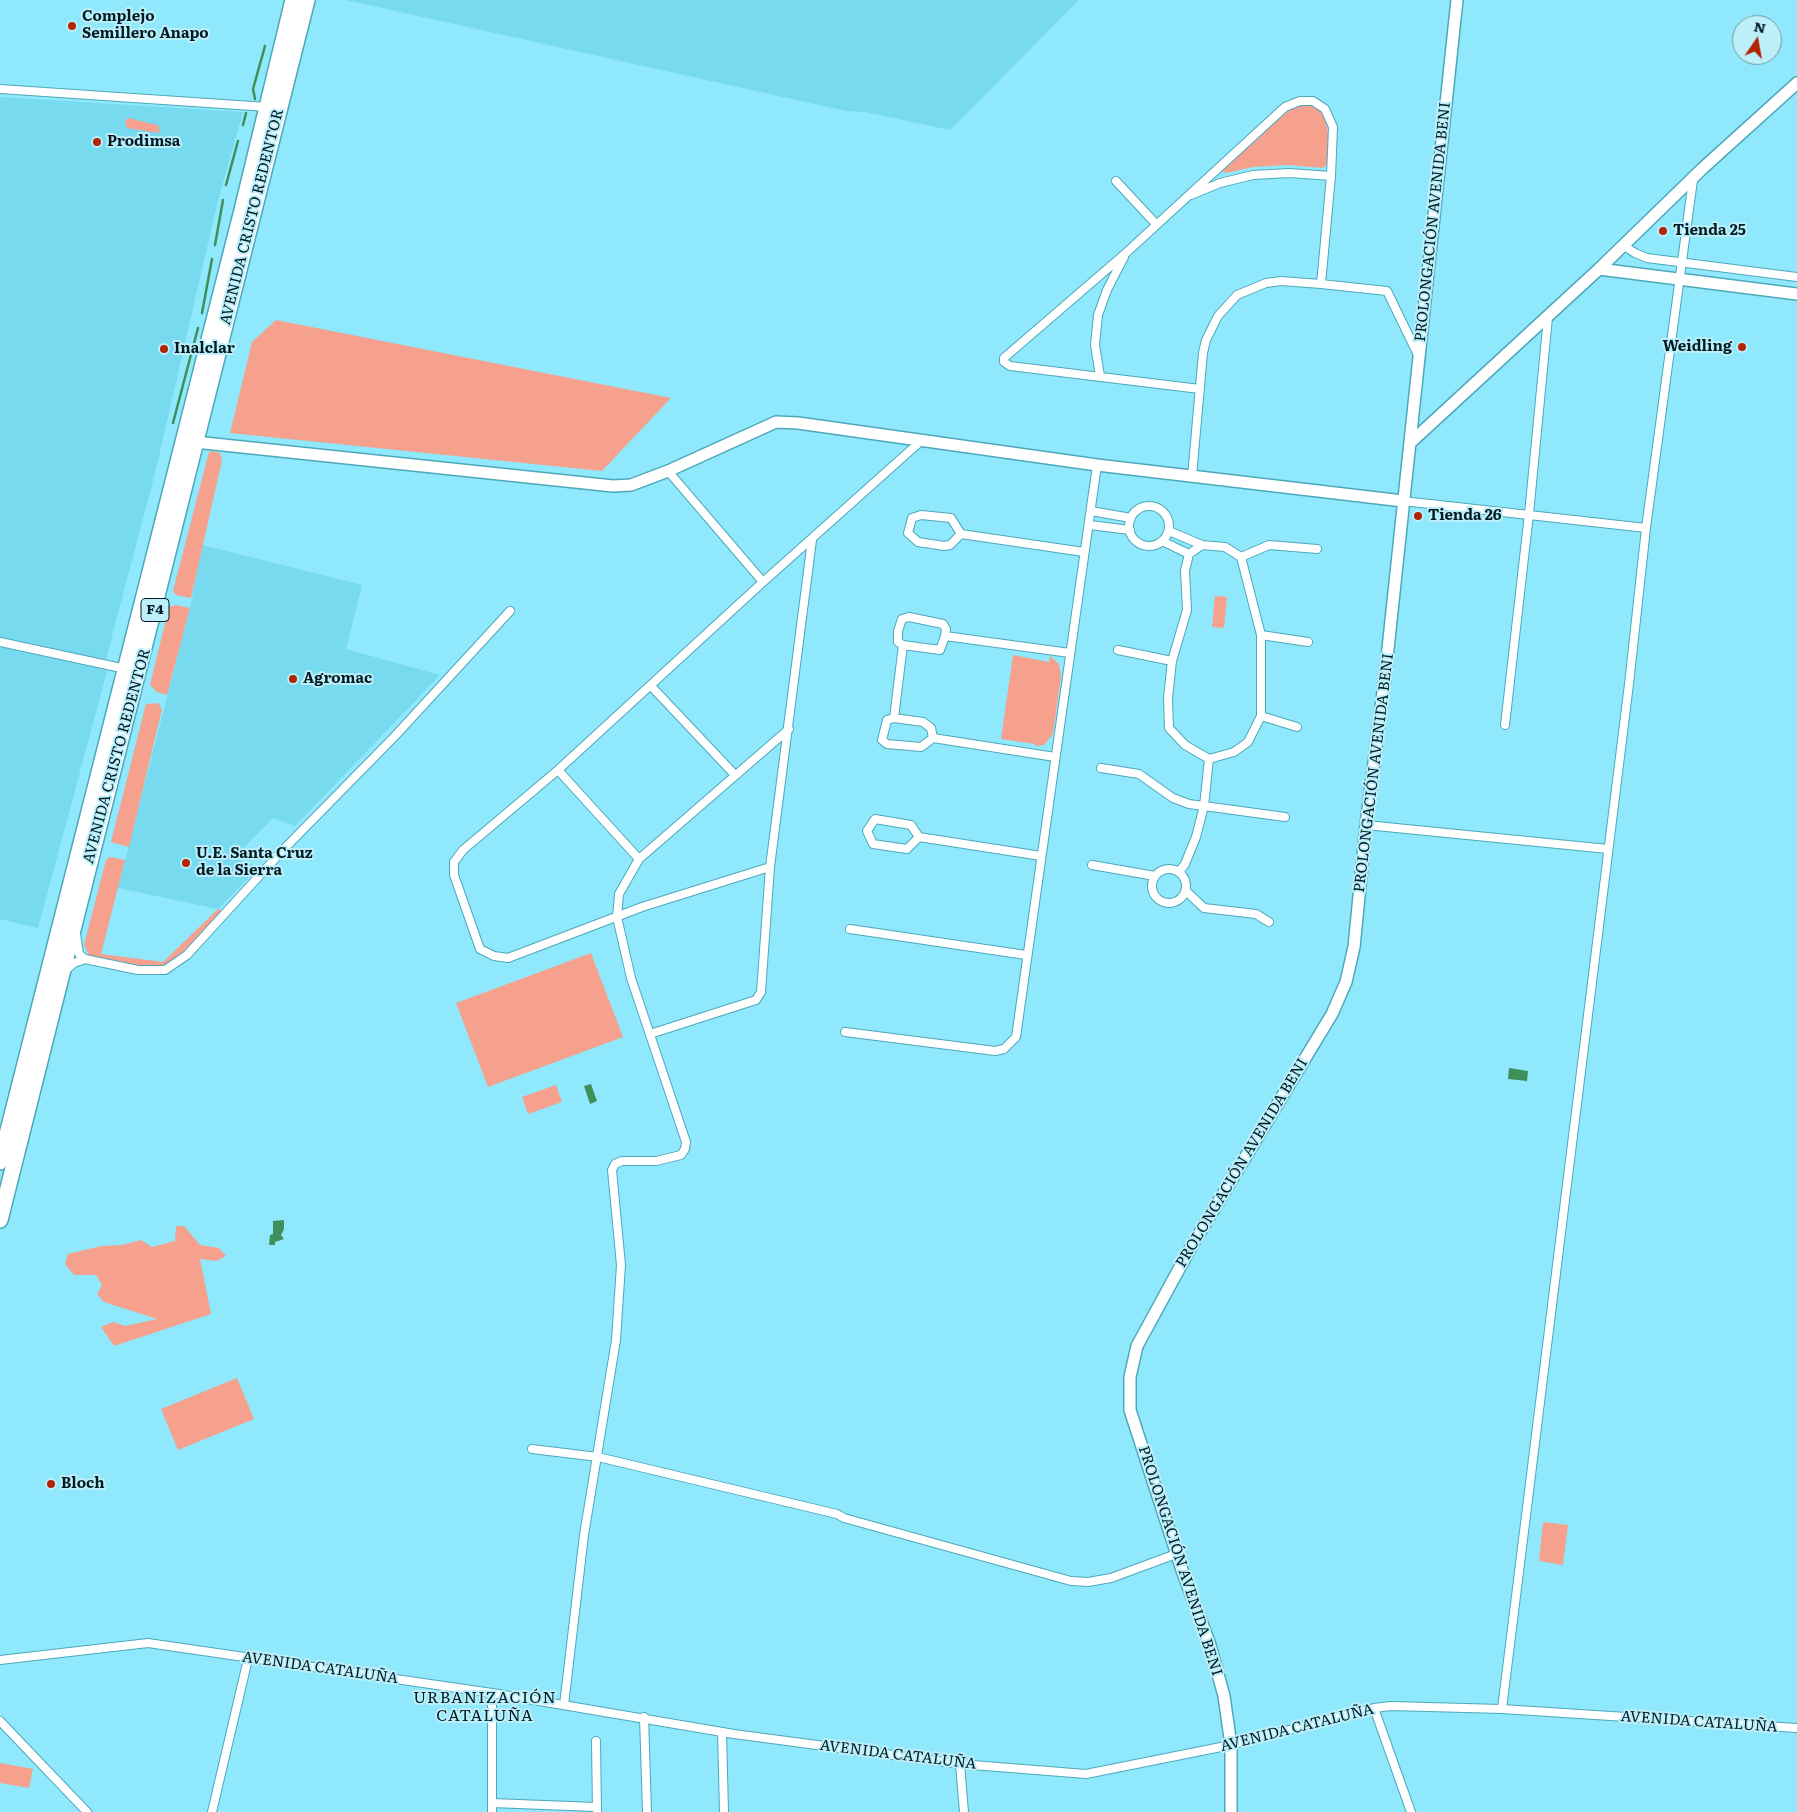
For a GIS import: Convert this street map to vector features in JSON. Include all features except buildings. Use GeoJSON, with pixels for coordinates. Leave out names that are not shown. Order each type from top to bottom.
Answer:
{"type":"FeatureCollection","features":[{"type":"Feature","properties":{"kind":"highway","name":"AVENIDA CRISTO REDENTOR"},"geometry":{"type":"LineString","coordinates":[[0,1162],[126,669],[293,0]]}},
{"type":"Feature","properties":{"kind":"highway","name":"AVENIDA CRISTO REDENTOR"},"geometry":{"type":"LineString","coordinates":[[0,1220],[74,921],[159,596],[195,442],[307,0]]}},
{"type":"Feature","properties":{"kind":"street","name":"PROLONGACIÓN AVENIDA BENI"},"geometry":{"type":"LineString","coordinates":[[1231,1812],[1230,1745],[1224,1696],[1210,1645],[1176,1554],[1130,1410],[1130,1377],[1138,1346],[1191,1247],[1332,1014],[1346,982],[1354,947],[1366,824],[1386,677],[1457,0]]}},
{"type":"Feature","properties":{"kind":"street"},"geometry":{"type":"LineString","coordinates":[[1410,443],[1600,269],[1693,180],[1702,168],[1797,83]]}},
{"type":"Feature","properties":{"kind":"street"},"geometry":{"type":"LineString","coordinates":[[0,89],[267,107]]}},
{"type":"Feature","properties":{"kind":"street"},"geometry":{"type":"LineString","coordinates":[[1200,389],[1010,366],[1004,362],[1004,358],[1127,252],[1285,107],[1300,101],[1314,101],[1320,104],[1332,120],[1331,176],[1321,284]]}},
{"type":"Feature","properties":{"kind":"street"},"geometry":{"type":"LineString","coordinates":[[1185,198],[1220,183],[1253,175],[1289,173],[1331,176]]}},
{"type":"Feature","properties":{"kind":"street"},"geometry":{"type":"LineString","coordinates":[[1116,180],[1156,224]]}},
{"type":"Feature","properties":{"kind":"street"},"geometry":{"type":"LineString","coordinates":[[1502,1710],[1646,528],[1693,180]]}},
{"type":"Feature","properties":{"kind":"street"},"geometry":{"type":"LineString","coordinates":[[1623,245],[1647,258],[1797,277]]}},
{"type":"Feature","properties":{"kind":"street"},"geometry":{"type":"LineString","coordinates":[[1100,376],[1094,345],[1098,315],[1107,290],[1127,252]]}},
{"type":"Feature","properties":{"kind":"street"},"geometry":{"type":"LineString","coordinates":[[1600,269],[1797,294]]}},
{"type":"Feature","properties":{"kind":"street"},"geometry":{"type":"LineString","coordinates":[[1192,476],[1204,353],[1211,328],[1226,304],[1237,295],[1266,283],[1281,281],[1387,291],[1419,357]]}},
{"type":"Feature","properties":{"kind":"street"},"geometry":{"type":"LineString","coordinates":[[1505,725],[1530,514],[1548,317]]}},
{"type":"Feature","properties":{"kind":"street"},"geometry":{"type":"LineString","coordinates":[[195,442],[613,486],[631,485],[668,471],[776,422],[922,440],[1097,465],[1646,528]]}},
{"type":"Feature","properties":{"kind":"street"},"geometry":{"type":"LineString","coordinates":[[770,867],[617,917],[508,958],[494,956],[480,949],[454,875],[454,862],[463,850],[558,770],[763,582],[922,440]]}},
{"type":"Feature","properties":{"kind":"street"},"geometry":{"type":"LineString","coordinates":[[845,1032],[995,1051],[1004,1049],[1016,1037],[1026,955],[1084,552],[1090,525],[1097,465]]}},
{"type":"Feature","properties":{"kind":"street"},"geometry":{"type":"LineString","coordinates":[[668,471],[763,582]]}},
{"type":"Feature","properties":{"kind":"street"},"geometry":{"type":"LineString","coordinates":[[1153,506],[1164,513],[1169,525],[1168,532],[1162,541],[1150,546],[1143,544],[1132,536],[1130,530],[1131,518],[1140,508],[1153,506]]}},
{"type":"Feature","properties":{"kind":"street"},"geometry":{"type":"LineString","coordinates":[[1091,511],[1131,518]]}},
{"type":"Feature","properties":{"kind":"street"},"geometry":{"type":"LineString","coordinates":[[961,534],[950,545],[944,546],[918,542],[908,533],[912,518],[921,515],[951,518],[961,534],[1084,552]]}},
{"type":"Feature","properties":{"kind":"street"},"geometry":{"type":"LineString","coordinates":[[1090,525],[1130,530]]}},
{"type":"Feature","properties":{"kind":"street"},"geometry":{"type":"LineString","coordinates":[[1168,532],[1202,546],[1225,547],[1241,557],[1261,635],[1260,716],[1248,742],[1234,752],[1209,759],[1185,745],[1170,728],[1168,698],[1172,661],[1187,610],[1185,571],[1189,554],[1202,546]]}},
{"type":"Feature","properties":{"kind":"street"},"geometry":{"type":"LineString","coordinates":[[650,1034],[756,1000],[761,992],[770,867],[790,729],[812,540]]}},
{"type":"Feature","properties":{"kind":"street"},"geometry":{"type":"LineString","coordinates":[[1162,541],[1189,554]]}},
{"type":"Feature","properties":{"kind":"street"},"geometry":{"type":"LineString","coordinates":[[1241,557],[1269,545],[1317,549]]}},
{"type":"Feature","properties":{"kind":"street"},"geometry":{"type":"LineString","coordinates":[[74,921],[79,954],[86,959],[153,971],[165,970],[187,955],[281,852],[395,736],[510,611]]}},
{"type":"Feature","properties":{"kind":"street"},"geometry":{"type":"LineString","coordinates":[[909,617],[943,624],[946,629],[945,636],[940,650],[903,645],[898,642],[898,630],[902,620],[909,617]]}},
{"type":"Feature","properties":{"kind":"street"},"geometry":{"type":"LineString","coordinates":[[1261,635],[1308,642]]}},
{"type":"Feature","properties":{"kind":"street"},"geometry":{"type":"LineString","coordinates":[[945,636],[1070,653]]}},
{"type":"Feature","properties":{"kind":"street"},"geometry":{"type":"LineString","coordinates":[[0,642],[126,669]]}},
{"type":"Feature","properties":{"kind":"street"},"geometry":{"type":"LineString","coordinates":[[894,718],[903,645]]}},
{"type":"Feature","properties":{"kind":"street"},"geometry":{"type":"LineString","coordinates":[[1118,650],[1172,661]]}},
{"type":"Feature","properties":{"kind":"street"},"geometry":{"type":"LineString","coordinates":[[651,686],[735,775]]}},
{"type":"Feature","properties":{"kind":"street"},"geometry":{"type":"LineString","coordinates":[[1260,716],[1296,727]]}},
{"type":"Feature","properties":{"kind":"street"},"geometry":{"type":"LineString","coordinates":[[933,738],[931,728],[923,722],[894,718],[887,720],[882,740],[888,744],[921,747],[933,738],[1055,757]]}},
{"type":"Feature","properties":{"kind":"street"},"geometry":{"type":"LineString","coordinates":[[564,1705],[584,1535],[616,1340],[621,1265],[612,1170],[615,1164],[622,1160],[656,1161],[681,1155],[685,1149],[686,1142],[631,978],[617,917],[619,894],[639,859],[790,729]]}},
{"type":"Feature","properties":{"kind":"street"},"geometry":{"type":"LineString","coordinates":[[1179,872],[1185,864],[1196,837],[1204,806],[1209,759]]}},
{"type":"Feature","properties":{"kind":"street"},"geometry":{"type":"LineString","coordinates":[[1101,768],[1139,774],[1173,798],[1189,804],[1286,817]]}},
{"type":"Feature","properties":{"kind":"street"},"geometry":{"type":"LineString","coordinates":[[558,770],[639,859]]}},
{"type":"Feature","properties":{"kind":"street"},"geometry":{"type":"LineString","coordinates":[[919,837],[907,849],[872,844],[867,831],[876,819],[911,825],[919,837],[1041,856]]}},
{"type":"Feature","properties":{"kind":"street"},"geometry":{"type":"LineString","coordinates":[[1366,824],[1608,849]]}},
{"type":"Feature","properties":{"kind":"street"},"geometry":{"type":"LineString","coordinates":[[1092,865],[1156,876],[1169,869],[1179,872],[1186,880],[1186,891],[1179,900],[1168,903],[1162,901],[1157,898],[1152,887],[1156,876]]}},
{"type":"Feature","properties":{"kind":"street"},"geometry":{"type":"LineString","coordinates":[[1186,891],[1204,908],[1256,914],[1269,922]]}},
{"type":"Feature","properties":{"kind":"street"},"geometry":{"type":"LineString","coordinates":[[850,928],[1026,955]]}},
{"type":"Feature","properties":{"kind":"street"},"geometry":{"type":"LineString","coordinates":[[59,981],[69,967],[86,959]]}},
{"type":"Feature","properties":{"kind":"street"},"geometry":{"type":"LineString","coordinates":[[532,1449],[598,1457],[836,1514],[844,1518],[1071,1581],[1088,1582],[1111,1578],[1176,1554]]}},
{"type":"Feature","properties":{"kind":"street","name":"AVENIDA CATALUÑA"},"geometry":{"type":"LineString","coordinates":[[0,1660],[148,1643],[492,1693],[722,1732],[960,1764],[1086,1774],[1230,1745],[1374,1708],[1391,1706],[1502,1710],[1797,1728]]}},
{"type":"Feature","properties":{"kind":"street"},"geometry":{"type":"LineString","coordinates":[[212,1812],[248,1659]]}},
{"type":"Feature","properties":{"kind":"street"},"geometry":{"type":"LineString","coordinates":[[492,1693],[492,1812]]}},
{"type":"Feature","properties":{"kind":"street"},"geometry":{"type":"LineString","coordinates":[[1374,1708],[1411,1812]]}},
{"type":"Feature","properties":{"kind":"street"},"geometry":{"type":"LineString","coordinates":[[644,1718],[647,1812]]}},
{"type":"Feature","properties":{"kind":"street"},"geometry":{"type":"LineString","coordinates":[[0,1721],[87,1812]]}},
{"type":"Feature","properties":{"kind":"street"},"geometry":{"type":"LineString","coordinates":[[722,1732],[724,1812]]}},
{"type":"Feature","properties":{"kind":"street"},"geometry":{"type":"LineString","coordinates":[[492,1803],[596,1810],[596,1741]]}},
{"type":"Feature","properties":{"kind":"street"},"geometry":{"type":"LineString","coordinates":[[960,1764],[964,1812]]}},
{"type":"Feature","properties":{"kind":"shaded area"},"geometry":{"type":"Polygon","coordinates":[[[346,0],[1079,0],[950,130],[865,112],[846,111],[346,0]]]}},
{"type":"Feature","properties":{"kind":"shaded area"},"geometry":{"type":"Polygon","coordinates":[[[0,97],[243,112],[217,204],[156,469],[107,655],[106,675],[38,928],[0,919],[0,97]]]}},
{"type":"Feature","properties":{"kind":"shaded area"},"geometry":{"type":"Polygon","coordinates":[[[1297,105],[1311,105],[1318,108],[1325,115],[1329,139],[1327,164],[1323,168],[1286,165],[1253,167],[1226,173],[1221,171],[1290,108],[1297,105]]]}},
{"type":"Feature","properties":{"kind":"shaded area"},"geometry":{"type":"Polygon","coordinates":[[[128,118],[157,125],[159,126],[159,133],[127,128],[125,122],[128,118]]]}},
{"type":"Feature","properties":{"kind":"shaded area"},"geometry":{"type":"Polygon","coordinates":[[[276,320],[671,398],[602,471],[230,433],[252,342],[276,320]]]}},
{"type":"Feature","properties":{"kind":"shaded area"},"geometry":{"type":"Polygon","coordinates":[[[209,452],[220,453],[222,460],[191,598],[176,595],[173,591],[209,452]]]}},
{"type":"Feature","properties":{"kind":"shaded area"},"geometry":{"type":"Polygon","coordinates":[[[202,545],[362,585],[346,649],[440,675],[295,826],[273,818],[234,858],[259,867],[218,909],[118,888],[190,608],[202,545]]]}},
{"type":"Feature","properties":{"kind":"shaded area"},"geometry":{"type":"Polygon","coordinates":[[[1215,596],[1227,597],[1224,628],[1212,627],[1215,596]]]}},
{"type":"Feature","properties":{"kind":"shaded area"},"geometry":{"type":"Polygon","coordinates":[[[176,605],[190,608],[167,695],[157,692],[150,685],[169,607],[176,605]]]}},
{"type":"Feature","properties":{"kind":"shaded area"},"geometry":{"type":"Polygon","coordinates":[[[1013,655],[1049,662],[1050,656],[1059,664],[1061,676],[1053,734],[1044,745],[1035,746],[1035,744],[1001,739],[1013,655]]]}},
{"type":"Feature","properties":{"kind":"shaded area"},"geometry":{"type":"Polygon","coordinates":[[[158,703],[162,709],[129,847],[111,842],[146,704],[158,703]]]}},
{"type":"Feature","properties":{"kind":"shaded area"},"geometry":{"type":"Polygon","coordinates":[[[110,857],[125,860],[101,954],[163,962],[218,909],[223,911],[177,958],[166,965],[145,967],[89,956],[84,945],[106,860],[110,857]]]}},
{"type":"Feature","properties":{"kind":"shaded area"},"geometry":{"type":"Polygon","coordinates":[[[591,953],[623,1037],[488,1087],[456,1003],[591,953]]]}},
{"type":"Feature","properties":{"kind":"shaded area"},"geometry":{"type":"Polygon","coordinates":[[[1509,1068],[1528,1071],[1527,1081],[1508,1079],[1509,1068]]]}},
{"type":"Feature","properties":{"kind":"shaded area"},"geometry":{"type":"Polygon","coordinates":[[[591,1084],[597,1101],[590,1104],[584,1086],[591,1084]]]}},
{"type":"Feature","properties":{"kind":"shaded area"},"geometry":{"type":"Polygon","coordinates":[[[556,1085],[562,1102],[528,1114],[522,1097],[556,1085]]]}},
{"type":"Feature","properties":{"kind":"shaded area"},"geometry":{"type":"Polygon","coordinates":[[[284,1220],[284,1229],[281,1235],[284,1239],[275,1242],[275,1245],[269,1245],[270,1235],[273,1234],[273,1221],[284,1220]]]}},
{"type":"Feature","properties":{"kind":"shaded area"},"geometry":{"type":"Polygon","coordinates":[[[176,1226],[184,1226],[200,1245],[219,1248],[226,1256],[217,1261],[200,1259],[211,1314],[114,1346],[101,1327],[113,1322],[125,1326],[157,1319],[104,1302],[97,1294],[102,1285],[96,1275],[74,1275],[65,1264],[68,1254],[101,1246],[122,1245],[141,1240],[152,1247],[175,1241],[176,1226]]]}},
{"type":"Feature","properties":{"kind":"shaded area"},"geometry":{"type":"Polygon","coordinates":[[[237,1378],[254,1419],[178,1450],[161,1409],[237,1378]]]}},
{"type":"Feature","properties":{"kind":"shaded area"},"geometry":{"type":"Polygon","coordinates":[[[1543,1522],[1568,1525],[1563,1565],[1539,1561],[1543,1522]]]}},
{"type":"Feature","properties":{"kind":"shaded area"},"geometry":{"type":"Polygon","coordinates":[[[0,1763],[33,1769],[29,1788],[0,1783],[0,1763]]]}},
{"type":"Feature","properties":{"kind":"waterway"},"geometry":{"type":"LineString","coordinates":[[255,99],[253,89],[265,46]]}},
{"type":"Feature","properties":{"kind":"waterway"},"geometry":{"type":"LineString","coordinates":[[243,125],[246,113]]}},
{"type":"Feature","properties":{"kind":"waterway"},"geometry":{"type":"LineString","coordinates":[[226,185],[238,141]]}},
{"type":"Feature","properties":{"kind":"waterway"},"geometry":{"type":"LineString","coordinates":[[215,245],[223,200]]}},
{"type":"Feature","properties":{"kind":"waterway"},"geometry":{"type":"LineString","coordinates":[[202,313],[212,259]]}},
{"type":"Feature","properties":{"kind":"waterway"},"geometry":{"type":"LineString","coordinates":[[173,423],[198,328]]}},
{"type":"Feature","properties":{"kind":"place","name":"Complejo Semillero Anapo"},"geometry":{"type":"Point","coordinates":[72,26]}},
{"type":"Feature","properties":{"kind":"place","name":"Prodimsa"},"geometry":{"type":"Point","coordinates":[97,142]}},
{"type":"Feature","properties":{"kind":"place","name":"Tienda 25"},"geometry":{"type":"Point","coordinates":[1663,231]}},
{"type":"Feature","properties":{"kind":"place","name":"Weidling"},"geometry":{"type":"Point","coordinates":[1742,347]}},
{"type":"Feature","properties":{"kind":"place","name":"Inalclar"},"geometry":{"type":"Point","coordinates":[164,349]}},
{"type":"Feature","properties":{"kind":"place","name":"Tienda 26"},"geometry":{"type":"Point","coordinates":[1418,516]}},
{"type":"Feature","properties":{"kind":"place","name":"Agromac"},"geometry":{"type":"Point","coordinates":[293,679]}},
{"type":"Feature","properties":{"kind":"place","name":"U.E. Santa Cruz de la Sierra"},"geometry":{"type":"Point","coordinates":[186,863]}},
{"type":"Feature","properties":{"kind":"place","name":"Bloch"},"geometry":{"type":"Point","coordinates":[51,1484]}},
{"type":"Feature","properties":{"kind":"district","name":"URBANIZACIÓN CATALUÑA"},"geometry":{"type":"Point","coordinates":[485,1707]}}]}
